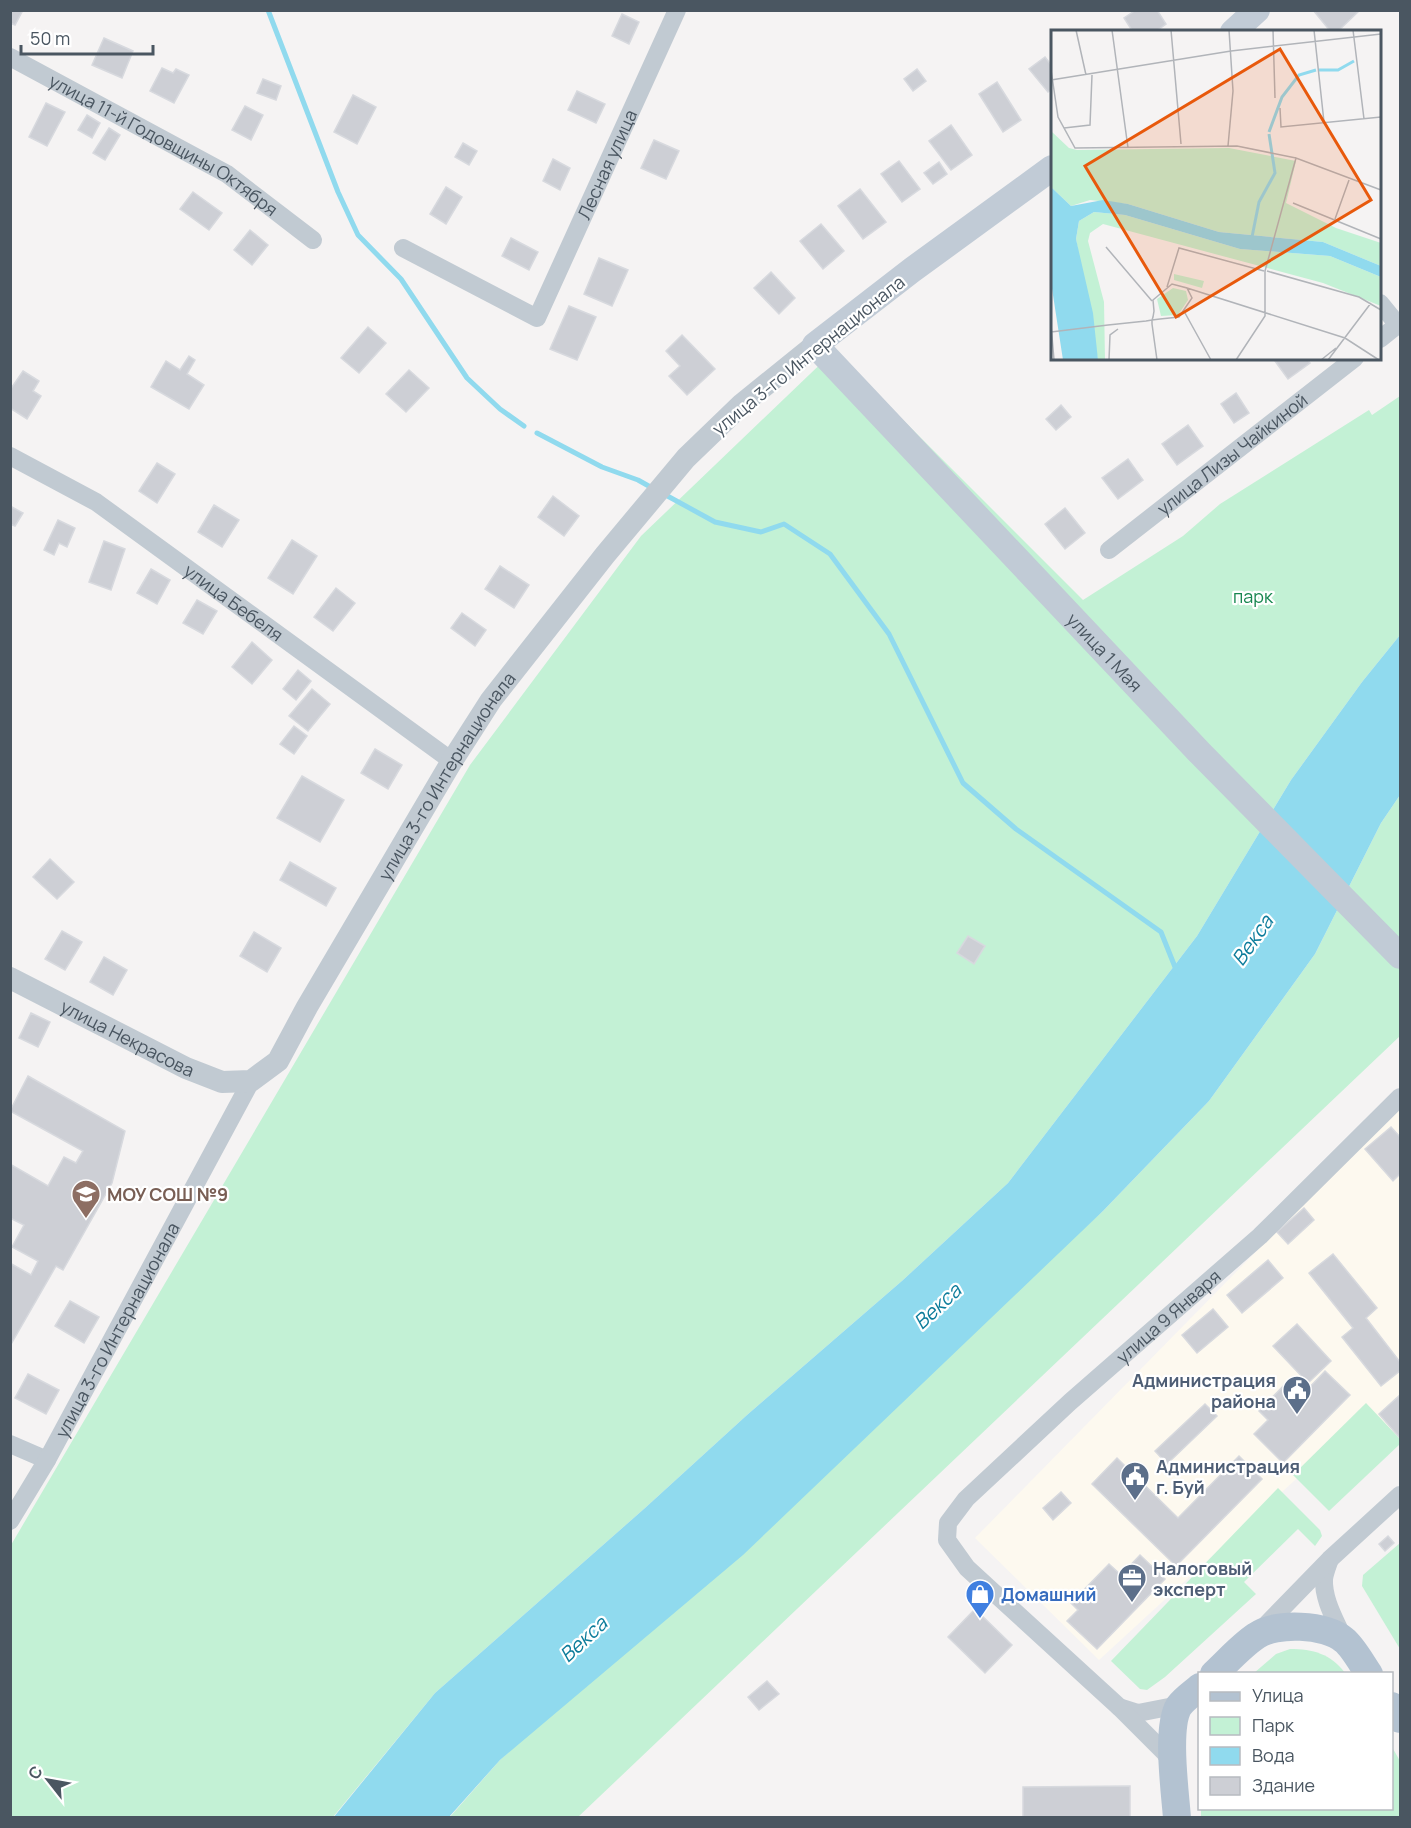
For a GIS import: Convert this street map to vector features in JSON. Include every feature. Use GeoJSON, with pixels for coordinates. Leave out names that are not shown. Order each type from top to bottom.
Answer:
{"type":"FeatureCollection","features":[{"type":"Feature","properties":{"kind":"main road"},"geometry":{"type":"LineString","coordinates":[[1235,30],[1257,10]]}},
{"type":"Feature","properties":{"kind":"main road","name":"улица 3-го Интернационала"},"geometry":{"type":"LineString","coordinates":[[815,345],[912,270],[1051,169]]}},
{"type":"Feature","properties":{"kind":"main road","name":"улица 1 Мая"},"geometry":{"type":"LineString","coordinates":[[815,345],[1199,752],[1400,956]]}},
{"type":"Feature","properties":{"kind":"main road"},"geometry":{"type":"LineString","coordinates":[[1216,1672],[1257,1635],[1274,1629],[1296,1626],[1323,1630],[1344,1640],[1368,1672]]}},
{"type":"Feature","properties":{"kind":"main road"},"geometry":{"type":"LineString","coordinates":[[1177,1818],[1172,1735],[1174,1719],[1189,1696]]}},
{"type":"Feature","properties":{"kind":"street","name":"Лесная улица"},"geometry":{"type":"LineString","coordinates":[[403,248],[537,318],[677,10]]}},
{"type":"Feature","properties":{"kind":"street","name":"улица 11-й Годовщины Октября"},"geometry":{"type":"LineString","coordinates":[[10,57],[227,174],[313,240]]}},
{"type":"Feature","properties":{"kind":"street"},"geometry":{"type":"LineString","coordinates":[[1381,304],[1399,324],[1381,338]]}},
{"type":"Feature","properties":{"kind":"street","name":"улица 3-го Интернационала"},"geometry":{"type":"LineString","coordinates":[[10,1521],[47,1460],[251,1081],[278,1061],[313,997],[452,761],[491,700],[632,521],[686,458],[742,404],[815,345]]}},
{"type":"Feature","properties":{"kind":"street","name":"улица Лизы Чайкиной"},"geometry":{"type":"LineString","coordinates":[[1109,550],[1352,360]]}},
{"type":"Feature","properties":{"kind":"street","name":"улица Бебеля"},"geometry":{"type":"LineString","coordinates":[[10,456],[96,502],[452,761]]}},
{"type":"Feature","properties":{"kind":"street","name":"улица Некрасова"},"geometry":{"type":"LineString","coordinates":[[10,978],[186,1068],[222,1082],[251,1081]]}},
{"type":"Feature","properties":{"kind":"street","name":"улица 9 Января"},"geometry":{"type":"LineString","coordinates":[[1118,1706],[967,1568],[947,1540],[948,1523],[966,1499],[1070,1402],[1260,1236],[1401,1097]]}},
{"type":"Feature","properties":{"kind":"street"},"geometry":{"type":"LineString","coordinates":[[10,1444],[47,1460]]}},
{"type":"Feature","properties":{"kind":"street"},"geometry":{"type":"LineString","coordinates":[[1257,1635],[1330,1559],[1401,1495]]}},
{"type":"Feature","properties":{"kind":"street"},"geometry":{"type":"LineString","coordinates":[[1330,1559],[1324,1578],[1326,1594],[1344,1640]]}},
{"type":"Feature","properties":{"kind":"street"},"geometry":{"type":"LineString","coordinates":[[1118,1706],[1138,1713],[1189,1696]]}},
{"type":"Feature","properties":{"kind":"street"},"geometry":{"type":"LineString","coordinates":[[1118,1706],[1165,1753],[1174,1770]]}},
{"type":"Feature","properties":{"kind":"shaded area"},"geometry":{"type":"Polygon","coordinates":[[[1400,1105],[1400,1446],[1369,1412],[1099,1660],[975,1538],[1400,1105]]]}},
{"type":"Feature","properties":{"kind":"green space","name":"парк"},"geometry":{"type":"Polygon","coordinates":[[[834,351],[1083,600],[1183,536],[1220,504],[1369,410],[1372,415],[1400,396],[1400,635],[1362,682],[1291,780],[1197,936],[1008,1183],[903,1280],[747,1415],[435,1693],[333,1817],[11,1818],[11,1545],[470,765],[641,536],[834,351]]]}},
{"type":"Feature","properties":{"kind":"green space"},"geometry":{"type":"Polygon","coordinates":[[[1400,795],[1400,1036],[578,1817],[449,1818],[500,1760],[1103,1211],[1209,1101],[1315,954],[1381,823],[1400,795]]]}},
{"type":"Feature","properties":{"kind":"green space"},"geometry":{"type":"Polygon","coordinates":[[[1366,1403],[1400,1439],[1400,1444],[1329,1511],[1293,1475],[1366,1403]]]}},
{"type":"Feature","properties":{"kind":"green space"},"geometry":{"type":"Polygon","coordinates":[[[1278,1488],[1320,1530],[1322,1536],[1315,1546],[1298,1529],[1244,1582],[1256,1594],[1165,1677],[1147,1690],[1140,1689],[1111,1661],[1278,1488]]]}},
{"type":"Feature","properties":{"kind":"green space"},"geometry":{"type":"Polygon","coordinates":[[[1400,1543],[1400,1649],[1362,1586],[1363,1575],[1400,1543]]]}},
{"type":"Feature","properties":{"kind":"green space"},"geometry":{"type":"Polygon","coordinates":[[[1290,1649],[1306,1650],[1328,1657],[1344,1672],[1255,1672],[1276,1654],[1290,1649]]]}},
{"type":"Feature","properties":{"kind":"green space"},"geometry":{"type":"Polygon","coordinates":[[[1393,1749],[1400,1761],[1400,1817],[1201,1817],[1201,1810],[1393,1810],[1393,1749]]]}},
{"type":"Feature","properties":{"kind":"water","name":"Векса"},"geometry":{"type":"Polygon","coordinates":[[[1400,635],[1400,795],[1381,823],[1315,954],[1209,1101],[1103,1211],[743,1555],[500,1760],[449,1817],[333,1818],[435,1693],[747,1415],[903,1280],[1008,1183],[1197,936],[1291,780],[1362,682],[1400,635]]]}},
{"type":"Feature","properties":{"kind":"building"},"geometry":{"type":"Polygon","coordinates":[[[10,10],[23,10],[15,25],[10,23],[10,10]]]}},
{"type":"Feature","properties":{"kind":"building"},"geometry":{"type":"Polygon","coordinates":[[[1136,10],[1157,10],[1166,24],[1158,30],[1132,30],[1124,18],[1136,10]]]}},
{"type":"Feature","properties":{"kind":"building"},"geometry":{"type":"Polygon","coordinates":[[[1313,10],[1360,10],[1339,30],[1329,30],[1313,10]]]}},
{"type":"Feature","properties":{"kind":"building"},"geometry":{"type":"Polygon","coordinates":[[[622,14],[639,22],[629,44],[612,36],[622,14]]]}},
{"type":"Feature","properties":{"kind":"building"},"geometry":{"type":"Polygon","coordinates":[[[104,38],[133,51],[122,78],[92,65],[104,38]]]}},
{"type":"Feature","properties":{"kind":"building"},"geometry":{"type":"Polygon","coordinates":[[[1045,57],[1051,65],[1051,90],[1048,92],[1029,69],[1045,57]]]}},
{"type":"Feature","properties":{"kind":"building"},"geometry":{"type":"Polygon","coordinates":[[[162,68],[173,73],[176,69],[189,75],[174,103],[150,91],[162,68]]]}},
{"type":"Feature","properties":{"kind":"building"},"geometry":{"type":"Polygon","coordinates":[[[917,69],[926,81],[913,91],[904,79],[917,69]]]}},
{"type":"Feature","properties":{"kind":"building"},"geometry":{"type":"Polygon","coordinates":[[[263,79],[281,86],[276,100],[257,93],[263,79]]]}},
{"type":"Feature","properties":{"kind":"building"},"geometry":{"type":"Polygon","coordinates":[[[997,82],[1021,120],[1003,132],[979,94],[997,82]]]}},
{"type":"Feature","properties":{"kind":"building"},"geometry":{"type":"Polygon","coordinates":[[[577,91],[605,104],[596,123],[568,110],[577,91]]]}},
{"type":"Feature","properties":{"kind":"building"},"geometry":{"type":"Polygon","coordinates":[[[353,95],[376,107],[357,144],[334,132],[353,95]]]}},
{"type":"Feature","properties":{"kind":"building"},"geometry":{"type":"Polygon","coordinates":[[[46,103],[65,112],[47,146],[29,137],[46,103]]]}},
{"type":"Feature","properties":{"kind":"building"},"geometry":{"type":"Polygon","coordinates":[[[245,106],[263,115],[251,140],[232,130],[245,106]]]}},
{"type":"Feature","properties":{"kind":"building"},"geometry":{"type":"Polygon","coordinates":[[[87,115],[100,123],[92,138],[78,130],[87,115]]]}},
{"type":"Feature","properties":{"kind":"building"},"geometry":{"type":"Polygon","coordinates":[[[951,125],[972,155],[951,170],[929,141],[951,125]]]}},
{"type":"Feature","properties":{"kind":"building"},"geometry":{"type":"Polygon","coordinates":[[[109,128],[120,135],[105,160],[93,153],[109,128]]]}},
{"type":"Feature","properties":{"kind":"building"},"geometry":{"type":"Polygon","coordinates":[[[654,140],[679,151],[666,179],[641,168],[654,140]]]}},
{"type":"Feature","properties":{"kind":"building"},"geometry":{"type":"Polygon","coordinates":[[[463,143],[477,151],[469,165],[455,157],[463,143]]]}},
{"type":"Feature","properties":{"kind":"building"},"geometry":{"type":"Polygon","coordinates":[[[553,159],[570,168],[560,190],[543,181],[553,159]]]}},
{"type":"Feature","properties":{"kind":"building"},"geometry":{"type":"Polygon","coordinates":[[[899,161],[920,189],[902,202],[881,174],[899,161]]]}},
{"type":"Feature","properties":{"kind":"building"},"geometry":{"type":"Polygon","coordinates":[[[939,162],[947,174],[933,184],[924,173],[939,162]]]}},
{"type":"Feature","properties":{"kind":"building"},"geometry":{"type":"Polygon","coordinates":[[[446,187],[462,197],[446,224],[430,214],[446,187]]]}},
{"type":"Feature","properties":{"kind":"building"},"geometry":{"type":"Polygon","coordinates":[[[860,189],[886,222],[863,239],[838,206],[860,189]]]}},
{"type":"Feature","properties":{"kind":"building"},"geometry":{"type":"Polygon","coordinates":[[[193,192],[222,213],[209,230],[180,209],[193,192]]]}},
{"type":"Feature","properties":{"kind":"building"},"geometry":{"type":"Polygon","coordinates":[[[821,224],[844,251],[823,269],[800,241],[821,224]]]}},
{"type":"Feature","properties":{"kind":"building"},"geometry":{"type":"Polygon","coordinates":[[[250,230],[268,245],[252,265],[234,250],[250,230]]]}},
{"type":"Feature","properties":{"kind":"building"},"geometry":{"type":"Polygon","coordinates":[[[511,238],[538,252],[529,270],[502,256],[511,238]]]}},
{"type":"Feature","properties":{"kind":"building"},"geometry":{"type":"Polygon","coordinates":[[[599,258],[628,270],[612,306],[584,294],[599,258]]]}},
{"type":"Feature","properties":{"kind":"building"},"geometry":{"type":"Polygon","coordinates":[[[771,272],[795,298],[779,314],[754,288],[771,272]]]}},
{"type":"Feature","properties":{"kind":"building"},"geometry":{"type":"Polygon","coordinates":[[[569,306],[596,317],[577,360],[550,349],[569,306]]]}},
{"type":"Feature","properties":{"kind":"building"},"geometry":{"type":"Polygon","coordinates":[[[368,327],[386,343],[359,373],[341,358],[368,327]]]}},
{"type":"Feature","properties":{"kind":"building"},"geometry":{"type":"Polygon","coordinates":[[[682,335],[715,369],[687,395],[669,376],[680,366],[666,351],[682,335]]]}},
{"type":"Feature","properties":{"kind":"building"},"geometry":{"type":"Polygon","coordinates":[[[189,356],[195,360],[187,374],[204,385],[189,409],[151,387],[166,361],[180,370],[189,356]]]}},
{"type":"Feature","properties":{"kind":"building"},"geometry":{"type":"Polygon","coordinates":[[[1308,360],[1310,363],[1288,379],[1275,361],[1308,360]]]}},
{"type":"Feature","properties":{"kind":"building"},"geometry":{"type":"Polygon","coordinates":[[[409,370],[429,388],[406,412],[386,394],[409,370]]]}},
{"type":"Feature","properties":{"kind":"building"},"geometry":{"type":"Polygon","coordinates":[[[23,371],[39,381],[33,391],[41,396],[27,419],[10,408],[10,390],[23,371]]]}},
{"type":"Feature","properties":{"kind":"building"},"geometry":{"type":"Polygon","coordinates":[[[1236,393],[1249,413],[1234,423],[1221,404],[1236,393]]]}},
{"type":"Feature","properties":{"kind":"building"},"geometry":{"type":"Polygon","coordinates":[[[1061,405],[1071,417],[1056,430],[1046,419],[1061,405]]]}},
{"type":"Feature","properties":{"kind":"building"},"geometry":{"type":"Polygon","coordinates":[[[1188,425],[1203,446],[1177,465],[1162,444],[1188,425]]]}},
{"type":"Feature","properties":{"kind":"building"},"geometry":{"type":"Polygon","coordinates":[[[1128,459],[1143,480],[1118,499],[1102,478],[1128,459]]]}},
{"type":"Feature","properties":{"kind":"building"},"geometry":{"type":"Polygon","coordinates":[[[157,463],[175,474],[157,503],[139,491],[157,463]]]}},
{"type":"Feature","properties":{"kind":"building"},"geometry":{"type":"Polygon","coordinates":[[[553,496],[579,516],[564,536],[538,517],[553,496]]]}},
{"type":"Feature","properties":{"kind":"building"},"geometry":{"type":"Polygon","coordinates":[[[214,505],[239,520],[222,547],[198,532],[214,505]]]}},
{"type":"Feature","properties":{"kind":"building"},"geometry":{"type":"Polygon","coordinates":[[[10,506],[23,513],[15,526],[10,524],[10,506]]]}},
{"type":"Feature","properties":{"kind":"building"},"geometry":{"type":"Polygon","coordinates":[[[1065,508],[1085,533],[1065,549],[1045,524],[1065,508]]]}},
{"type":"Feature","properties":{"kind":"building"},"geometry":{"type":"Polygon","coordinates":[[[58,520],[75,528],[67,547],[59,543],[54,555],[44,550],[58,520]]]}},
{"type":"Feature","properties":{"kind":"building"},"geometry":{"type":"Polygon","coordinates":[[[292,540],[317,556],[293,594],[268,578],[292,540]]]}},
{"type":"Feature","properties":{"kind":"building"},"geometry":{"type":"Polygon","coordinates":[[[104,541],[125,549],[111,590],[89,582],[104,541]]]}},
{"type":"Feature","properties":{"kind":"building"},"geometry":{"type":"Polygon","coordinates":[[[500,566],[529,585],[514,608],[485,589],[500,566]]]}},
{"type":"Feature","properties":{"kind":"building"},"geometry":{"type":"Polygon","coordinates":[[[151,569],[170,580],[157,604],[137,593],[151,569]]]}},
{"type":"Feature","properties":{"kind":"building"},"geometry":{"type":"Polygon","coordinates":[[[336,588],[355,603],[333,631],[314,617],[336,588]]]}},
{"type":"Feature","properties":{"kind":"building"},"geometry":{"type":"Polygon","coordinates":[[[197,600],[217,611],[203,634],[183,623],[197,600]]]}},
{"type":"Feature","properties":{"kind":"building"},"geometry":{"type":"Polygon","coordinates":[[[462,613],[486,630],[475,646],[451,628],[462,613]]]}},
{"type":"Feature","properties":{"kind":"building"},"geometry":{"type":"Polygon","coordinates":[[[252,642],[272,660],[252,684],[232,667],[252,642]]]}},
{"type":"Feature","properties":{"kind":"building"},"geometry":{"type":"Polygon","coordinates":[[[298,670],[311,681],[296,700],[283,689],[298,670]]]}},
{"type":"Feature","properties":{"kind":"building"},"geometry":{"type":"Polygon","coordinates":[[[312,689],[330,704],[308,731],[289,716],[312,689]]]}},
{"type":"Feature","properties":{"kind":"building"},"geometry":{"type":"Polygon","coordinates":[[[294,726],[307,736],[294,754],[280,744],[294,726]]]}},
{"type":"Feature","properties":{"kind":"building"},"geometry":{"type":"Polygon","coordinates":[[[375,749],[402,765],[388,789],[361,773],[375,749]]]}},
{"type":"Feature","properties":{"kind":"building"},"geometry":{"type":"Polygon","coordinates":[[[302,776],[344,800],[320,842],[277,818],[302,776]]]}},
{"type":"Feature","properties":{"kind":"building"},"geometry":{"type":"Polygon","coordinates":[[[50,859],[74,882],[57,899],[33,877],[50,859]]]}},
{"type":"Feature","properties":{"kind":"building"},"geometry":{"type":"Polygon","coordinates":[[[290,862],[336,888],[326,906],[280,880],[290,862]]]}},
{"type":"Feature","properties":{"kind":"building"},"geometry":{"type":"Polygon","coordinates":[[[62,931],[82,942],[65,970],[45,959],[62,931]]]}},
{"type":"Feature","properties":{"kind":"building"},"geometry":{"type":"Polygon","coordinates":[[[254,932],[281,948],[267,972],[240,956],[254,932]]]}},
{"type":"Feature","properties":{"kind":"building"},"geometry":{"type":"Polygon","coordinates":[[[968,936],[985,946],[974,964],[957,953],[968,936]]]}},
{"type":"Feature","properties":{"kind":"building"},"geometry":{"type":"Polygon","coordinates":[[[104,957],[127,970],[113,995],[90,982],[104,957]]]}},
{"type":"Feature","properties":{"kind":"building"},"geometry":{"type":"Polygon","coordinates":[[[31,1013],[50,1022],[38,1047],[19,1038],[31,1013]]]}},
{"type":"Feature","properties":{"kind":"building"},"geometry":{"type":"Polygon","coordinates":[[[28,1076],[125,1131],[112,1183],[63,1270],[56,1266],[10,1346],[10,1263],[31,1275],[38,1261],[12,1247],[24,1225],[10,1218],[10,1164],[48,1186],[64,1157],[76,1163],[83,1151],[10,1111],[28,1076]]]}},
{"type":"Feature","properties":{"kind":"building"},"geometry":{"type":"Polygon","coordinates":[[[1391,1127],[1400,1137],[1400,1174],[1393,1181],[1365,1149],[1391,1127]]]}},
{"type":"Feature","properties":{"kind":"building"},"geometry":{"type":"Polygon","coordinates":[[[1304,1208],[1314,1220],[1288,1244],[1277,1232],[1304,1208]]]}},
{"type":"Feature","properties":{"kind":"building"},"geometry":{"type":"Polygon","coordinates":[[[1333,1254],[1377,1308],[1366,1318],[1400,1362],[1400,1371],[1381,1386],[1342,1337],[1353,1328],[1309,1273],[1333,1254]]]}},
{"type":"Feature","properties":{"kind":"building"},"geometry":{"type":"Polygon","coordinates":[[[1268,1260],[1283,1278],[1242,1313],[1227,1295],[1268,1260]]]}},
{"type":"Feature","properties":{"kind":"building"},"geometry":{"type":"Polygon","coordinates":[[[70,1301],[99,1317],[84,1343],[55,1326],[70,1301]]]}},
{"type":"Feature","properties":{"kind":"building"},"geometry":{"type":"Polygon","coordinates":[[[1213,1309],[1228,1327],[1197,1353],[1182,1335],[1213,1309]]]}},
{"type":"Feature","properties":{"kind":"building"},"geometry":{"type":"Polygon","coordinates":[[[1297,1324],[1331,1361],[1308,1383],[1273,1346],[1297,1324]]]}},
{"type":"Feature","properties":{"kind":"building","name":"Администрация района"},"geometry":{"type":"Polygon","coordinates":[[[1325,1371],[1350,1395],[1283,1463],[1254,1434],[1268,1420],[1259,1411],[1292,1377],[1306,1391],[1325,1371]]]}},
{"type":"Feature","properties":{"kind":"building"},"geometry":{"type":"Polygon","coordinates":[[[28,1374],[59,1390],[46,1414],[15,1398],[28,1374]]]}},
{"type":"Feature","properties":{"kind":"building"},"geometry":{"type":"Polygon","coordinates":[[[1400,1395],[1400,1438],[1379,1414],[1400,1395]]]}},
{"type":"Feature","properties":{"kind":"building"},"geometry":{"type":"Polygon","coordinates":[[[1205,1404],[1217,1416],[1167,1464],[1155,1451],[1205,1404]]]}},
{"type":"Feature","properties":{"kind":"building","name":"Администрация г. Буй"},"geometry":{"type":"Polygon","coordinates":[[[1239,1456],[1262,1479],[1176,1566],[1092,1484],[1117,1458],[1178,1518],[1239,1456]]]}},
{"type":"Feature","properties":{"kind":"building"},"geometry":{"type":"Polygon","coordinates":[[[1061,1492],[1071,1503],[1053,1520],[1043,1508],[1061,1492]]]}},
{"type":"Feature","properties":{"kind":"building"},"geometry":{"type":"Polygon","coordinates":[[[1388,1536],[1394,1543],[1385,1551],[1379,1544],[1388,1536]]]}},
{"type":"Feature","properties":{"kind":"building"},"geometry":{"type":"Polygon","coordinates":[[[1140,1555],[1165,1579],[1097,1649],[1067,1621],[1078,1610],[1071,1603],[1109,1564],[1121,1575],[1140,1555]]]}},
{"type":"Feature","properties":{"kind":"building"},"geometry":{"type":"Polygon","coordinates":[[[975,1609],[1012,1645],[985,1673],[948,1637],[975,1609]]]}},
{"type":"Feature","properties":{"kind":"building"},"geometry":{"type":"Polygon","coordinates":[[[767,1681],[779,1694],[759,1710],[748,1697],[767,1681]]]}},
{"type":"Feature","properties":{"kind":"building"},"geometry":{"type":"Polygon","coordinates":[[[1130,1786],[1130,1818],[1023,1818],[1023,1787],[1130,1786]]]}},
{"type":"Feature","properties":{"kind":"waterway"},"geometry":{"type":"LineString","coordinates":[[268,10],[338,192],[358,235],[401,279],[467,378],[500,409],[524,426]]}},
{"type":"Feature","properties":{"kind":"waterway"},"geometry":{"type":"LineString","coordinates":[[537,433],[602,467],[638,480],[654,489]]}},
{"type":"Feature","properties":{"kind":"waterway"},"geometry":{"type":"LineString","coordinates":[[662,493],[715,522],[761,532],[784,524],[830,554],[889,634],[963,783],[1016,829],[1161,932],[1177,972]]}},
{"type":"Feature","properties":{"kind":"place","name":"МОУ СОШ №9"},"geometry":{"type":"Point","coordinates":[86,1220]}},
{"type":"Feature","properties":{"kind":"place","name":"Администрация района"},"geometry":{"type":"Point","coordinates":[1297,1416]}},
{"type":"Feature","properties":{"kind":"place","name":"Администрация г. Буй"},"geometry":{"type":"Point","coordinates":[1135,1502]}},
{"type":"Feature","properties":{"kind":"place","name":"Налоговый эксперт"},"geometry":{"type":"Point","coordinates":[1132,1604]}},
{"type":"Feature","properties":{"kind":"place","name":"Домашний"},"geometry":{"type":"Point","coordinates":[980,1620]}}]}
